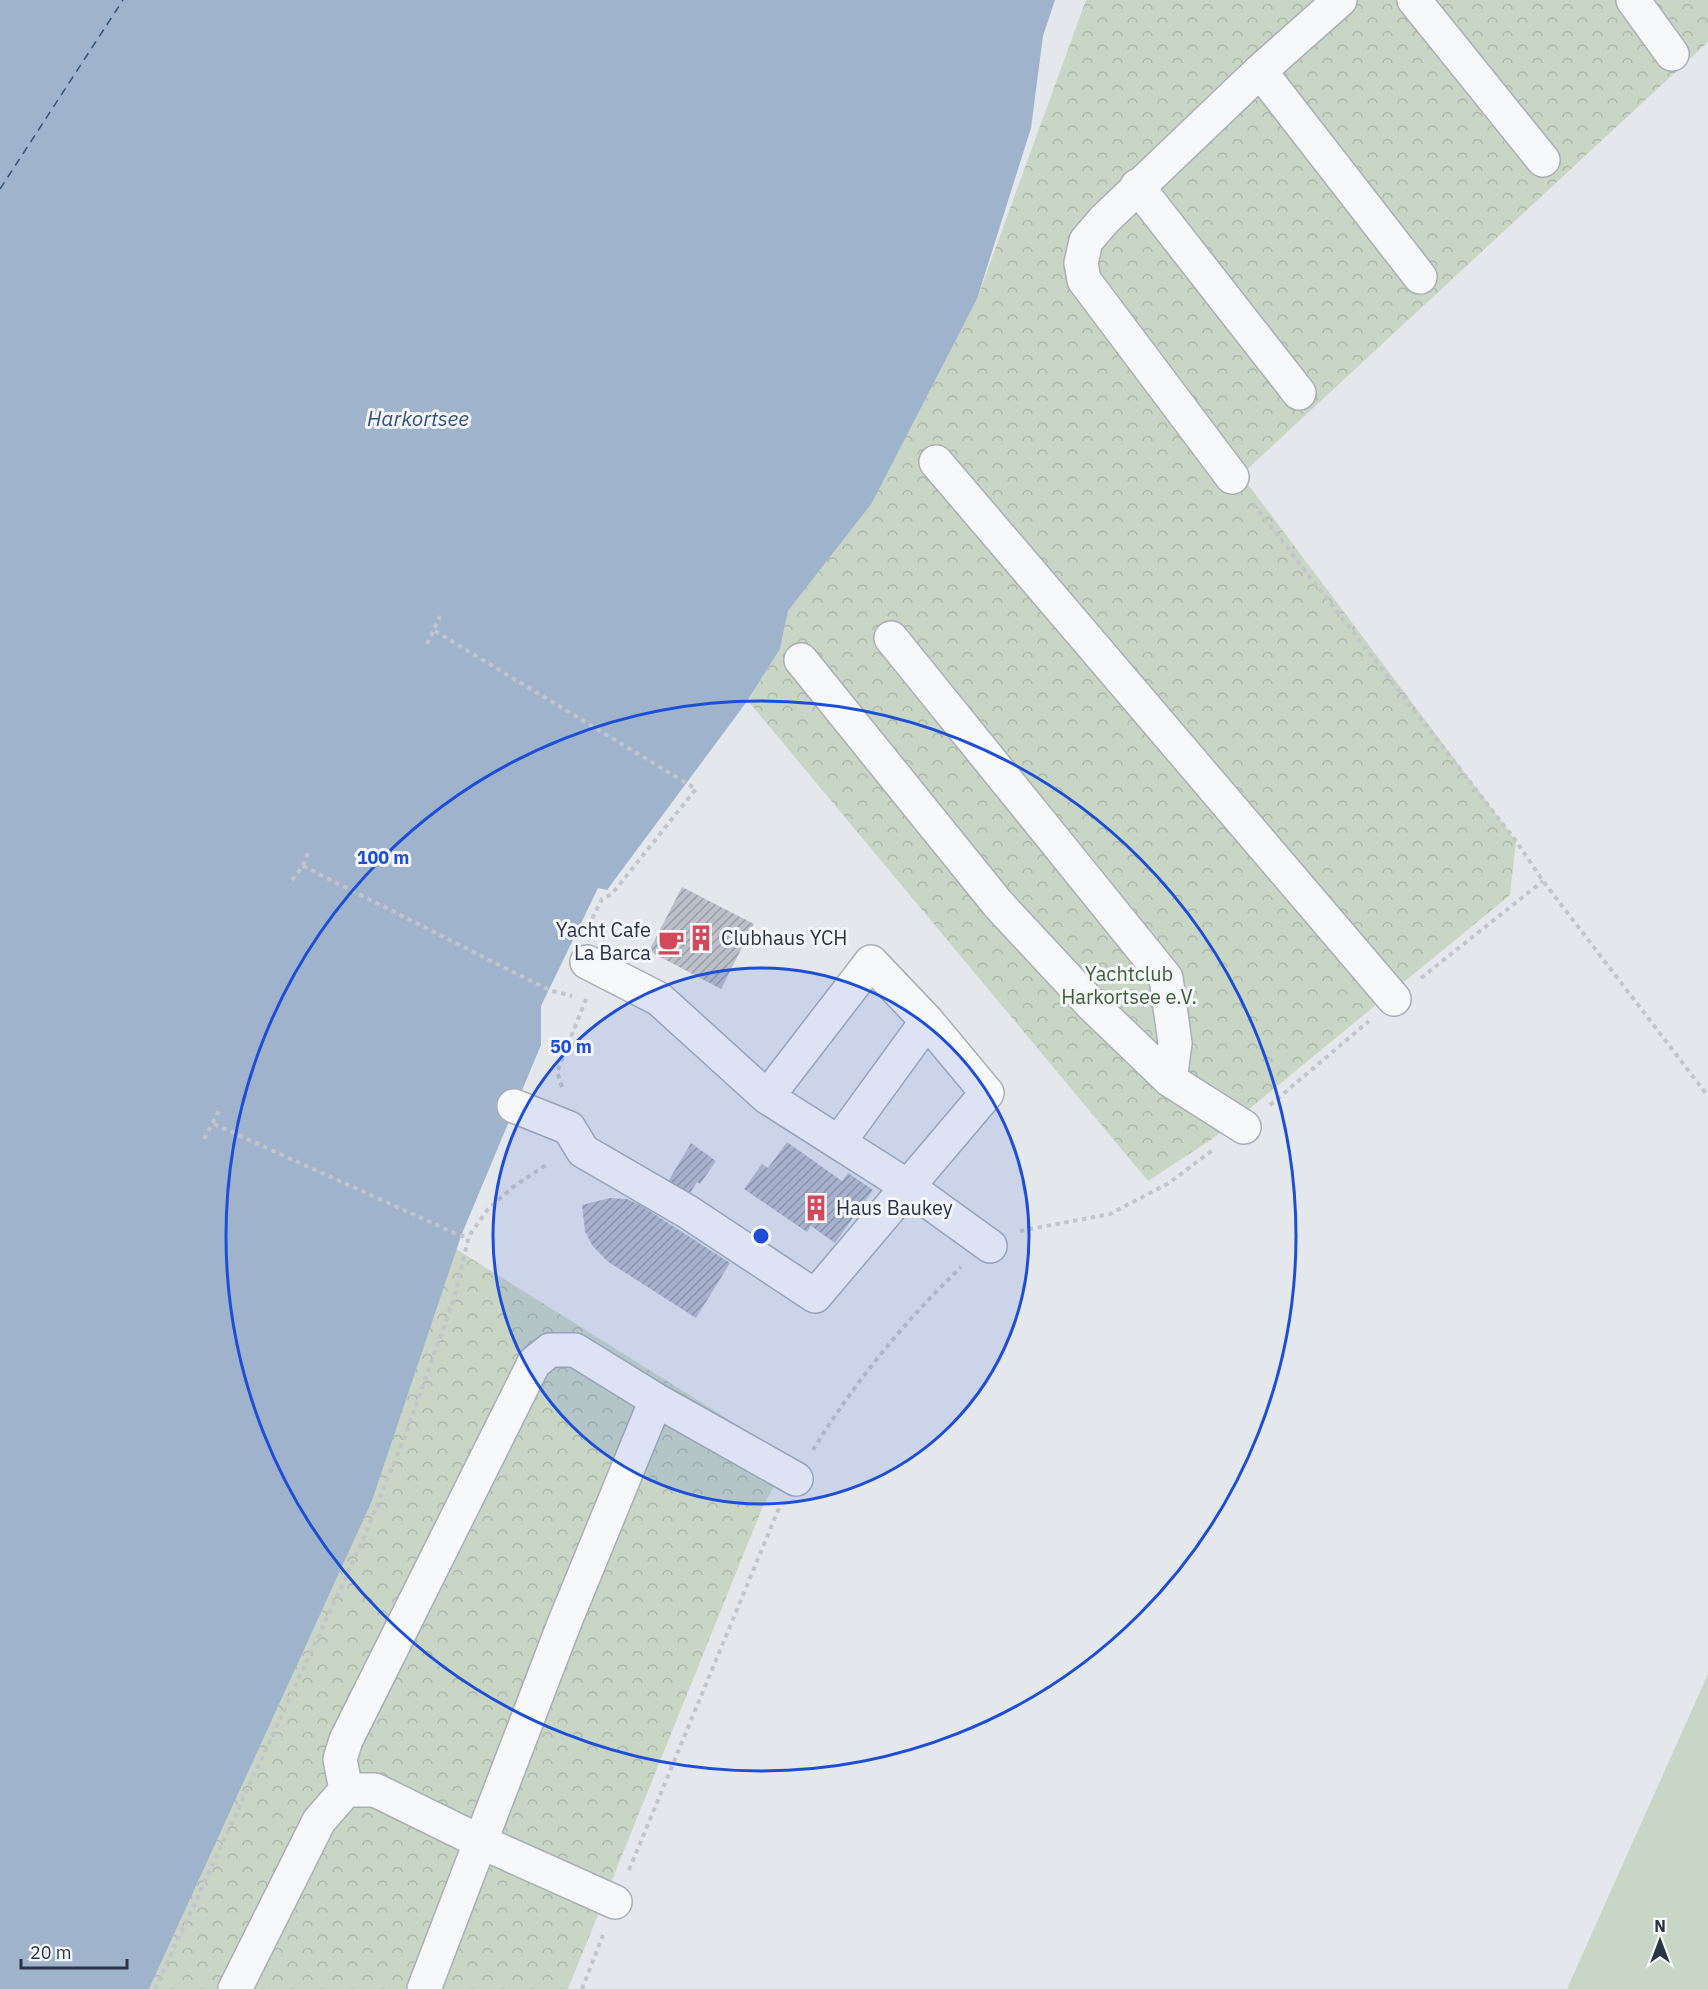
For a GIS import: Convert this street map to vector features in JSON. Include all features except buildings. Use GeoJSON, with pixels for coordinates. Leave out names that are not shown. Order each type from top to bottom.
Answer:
{"type":"FeatureCollection","features":[{"type":"Feature","properties":{"kind":"lane"},"geometry":{"type":"LineString","coordinates":[[1232,477],[1084,280],[1081,263],[1086,241],[1137,186],[1340,0]]}},
{"type":"Feature","properties":{"kind":"lane"},"geometry":{"type":"LineString","coordinates":[[1414,0],[1543,160]]}},
{"type":"Feature","properties":{"kind":"lane"},"geometry":{"type":"LineString","coordinates":[[1633,0],[1672,54]]}},
{"type":"Feature","properties":{"kind":"lane"},"geometry":{"type":"LineString","coordinates":[[1260,71],[1420,277]]}},
{"type":"Feature","properties":{"kind":"lane"},"geometry":{"type":"LineString","coordinates":[[1137,186],[1299,393]]}},
{"type":"Feature","properties":{"kind":"lane"},"geometry":{"type":"LineString","coordinates":[[936,462],[1394,999]]}},
{"type":"Feature","properties":{"kind":"lane"},"geometry":{"type":"LineString","coordinates":[[891,638],[1166,978],[1175,1043],[1170,1080]]}},
{"type":"Feature","properties":{"kind":"lane"},"geometry":{"type":"LineString","coordinates":[[801,660],[998,904],[1091,1004],[1170,1080],[1244,1127]]}},
{"type":"Feature","properties":{"kind":"lane"},"geometry":{"type":"LineString","coordinates":[[514,1106],[569,1128],[583,1151],[688,1212],[815,1296],[987,1093],[927,1021],[871,962],[767,1097]]}},
{"type":"Feature","properties":{"kind":"lane"},"geometry":{"type":"LineString","coordinates":[[593,965],[659,999],[767,1097],[907,1186],[990,1246]]}},
{"type":"Feature","properties":{"kind":"lane"},"geometry":{"type":"LineString","coordinates":[[838,1142],[927,1021]]}},
{"type":"Feature","properties":{"kind":"lane"},"geometry":{"type":"LineString","coordinates":[[346,1790],[340,1760],[346,1740],[534,1363],[550,1350],[574,1350],[656,1400],[796,1479]]}},
{"type":"Feature","properties":{"kind":"lane"},"geometry":{"type":"LineString","coordinates":[[424,1989],[564,1624],[656,1400]]}},
{"type":"Feature","properties":{"kind":"lane"},"geometry":{"type":"LineString","coordinates":[[346,1790],[375,1790],[481,1842],[615,1902]]}},
{"type":"Feature","properties":{"kind":"lane"},"geometry":{"type":"LineString","coordinates":[[235,1989],[320,1821],[346,1790]]}},
{"type":"Feature","properties":{"kind":"path"},"geometry":{"type":"LineString","coordinates":[[1232,477],[1509,832],[1543,881],[1708,1096]]}},
{"type":"Feature","properties":{"kind":"path"},"geometry":{"type":"LineString","coordinates":[[428,644],[440,616]]}},
{"type":"Feature","properties":{"kind":"path"},"geometry":{"type":"LineString","coordinates":[[435,632],[696,789],[612,894],[602,899],[584,937],[606,948],[593,965],[586,1000],[557,1072],[561,1086],[568,1091]]}},
{"type":"Feature","properties":{"kind":"path"},"geometry":{"type":"LineString","coordinates":[[292,880],[303,866],[308,853]]}},
{"type":"Feature","properties":{"kind":"path"},"geometry":{"type":"LineString","coordinates":[[303,866],[549,990],[586,1000]]}},
{"type":"Feature","properties":{"kind":"path"},"geometry":{"type":"LineString","coordinates":[[582,1989],[731,1617],[781,1503],[827,1428],[923,1303],[975,1254],[1018,1232],[1110,1214],[1169,1183],[1244,1127],[1394,999],[1543,881]]}},
{"type":"Feature","properties":{"kind":"path"},"geometry":{"type":"LineString","coordinates":[[204,1139],[220,1109]]}},
{"type":"Feature","properties":{"kind":"path"},"geometry":{"type":"LineString","coordinates":[[214,1124],[461,1236],[469,1236]]}},
{"type":"Feature","properties":{"kind":"path"},"geometry":{"type":"LineString","coordinates":[[155,1989],[361,1544],[405,1436],[447,1316],[469,1236],[488,1209],[521,1182],[553,1161],[569,1154],[575,1139]]}},
{"type":"Feature","properties":{"kind":"green space","name":"Yachtclub Harkortsee e.V."},"geometry":{"type":"Polygon","coordinates":[[[1086,0],[1708,0],[1708,42],[1241,475],[1516,841],[1510,895],[1215,1137],[1148,1181],[748,701],[780,649],[788,611],[872,503],[977,299],[1086,0]]]}},
{"type":"Feature","properties":{"kind":"green space"},"geometry":{"type":"Polygon","coordinates":[[[456,1249],[790,1458],[763,1506],[568,1989],[149,1989],[372,1501],[456,1249]]]}},
{"type":"Feature","properties":{"kind":"green space"},"geometry":{"type":"Polygon","coordinates":[[[1708,1674],[1708,1989],[1567,1989],[1708,1674]]]}},
{"type":"Feature","properties":{"kind":"water","name":"Harkortsee"},"geometry":{"type":"Polygon","coordinates":[[[0,0],[1055,0],[1043,36],[1031,128],[977,299],[872,503],[788,611],[780,649],[748,700],[607,890],[598,888],[541,1006],[541,1045],[461,1236],[372,1501],[149,1989],[0,1989],[0,0]]]}},
{"type":"Feature","properties":{"kind":"ferry route"},"geometry":{"type":"LineString","coordinates":[[0,189],[123,0]]}},
{"type":"Feature","properties":{"kind":"place","name":"Clubhaus YCH"},"geometry":{"type":"Point","coordinates":[701,938]}},
{"type":"Feature","properties":{"kind":"place","name":"Yacht Cafe La Barca"},"geometry":{"type":"Point","coordinates":[671,942]}},
{"type":"Feature","properties":{"kind":"place","name":"Haus Baukey"},"geometry":{"type":"Point","coordinates":[816,1208]}}]}
